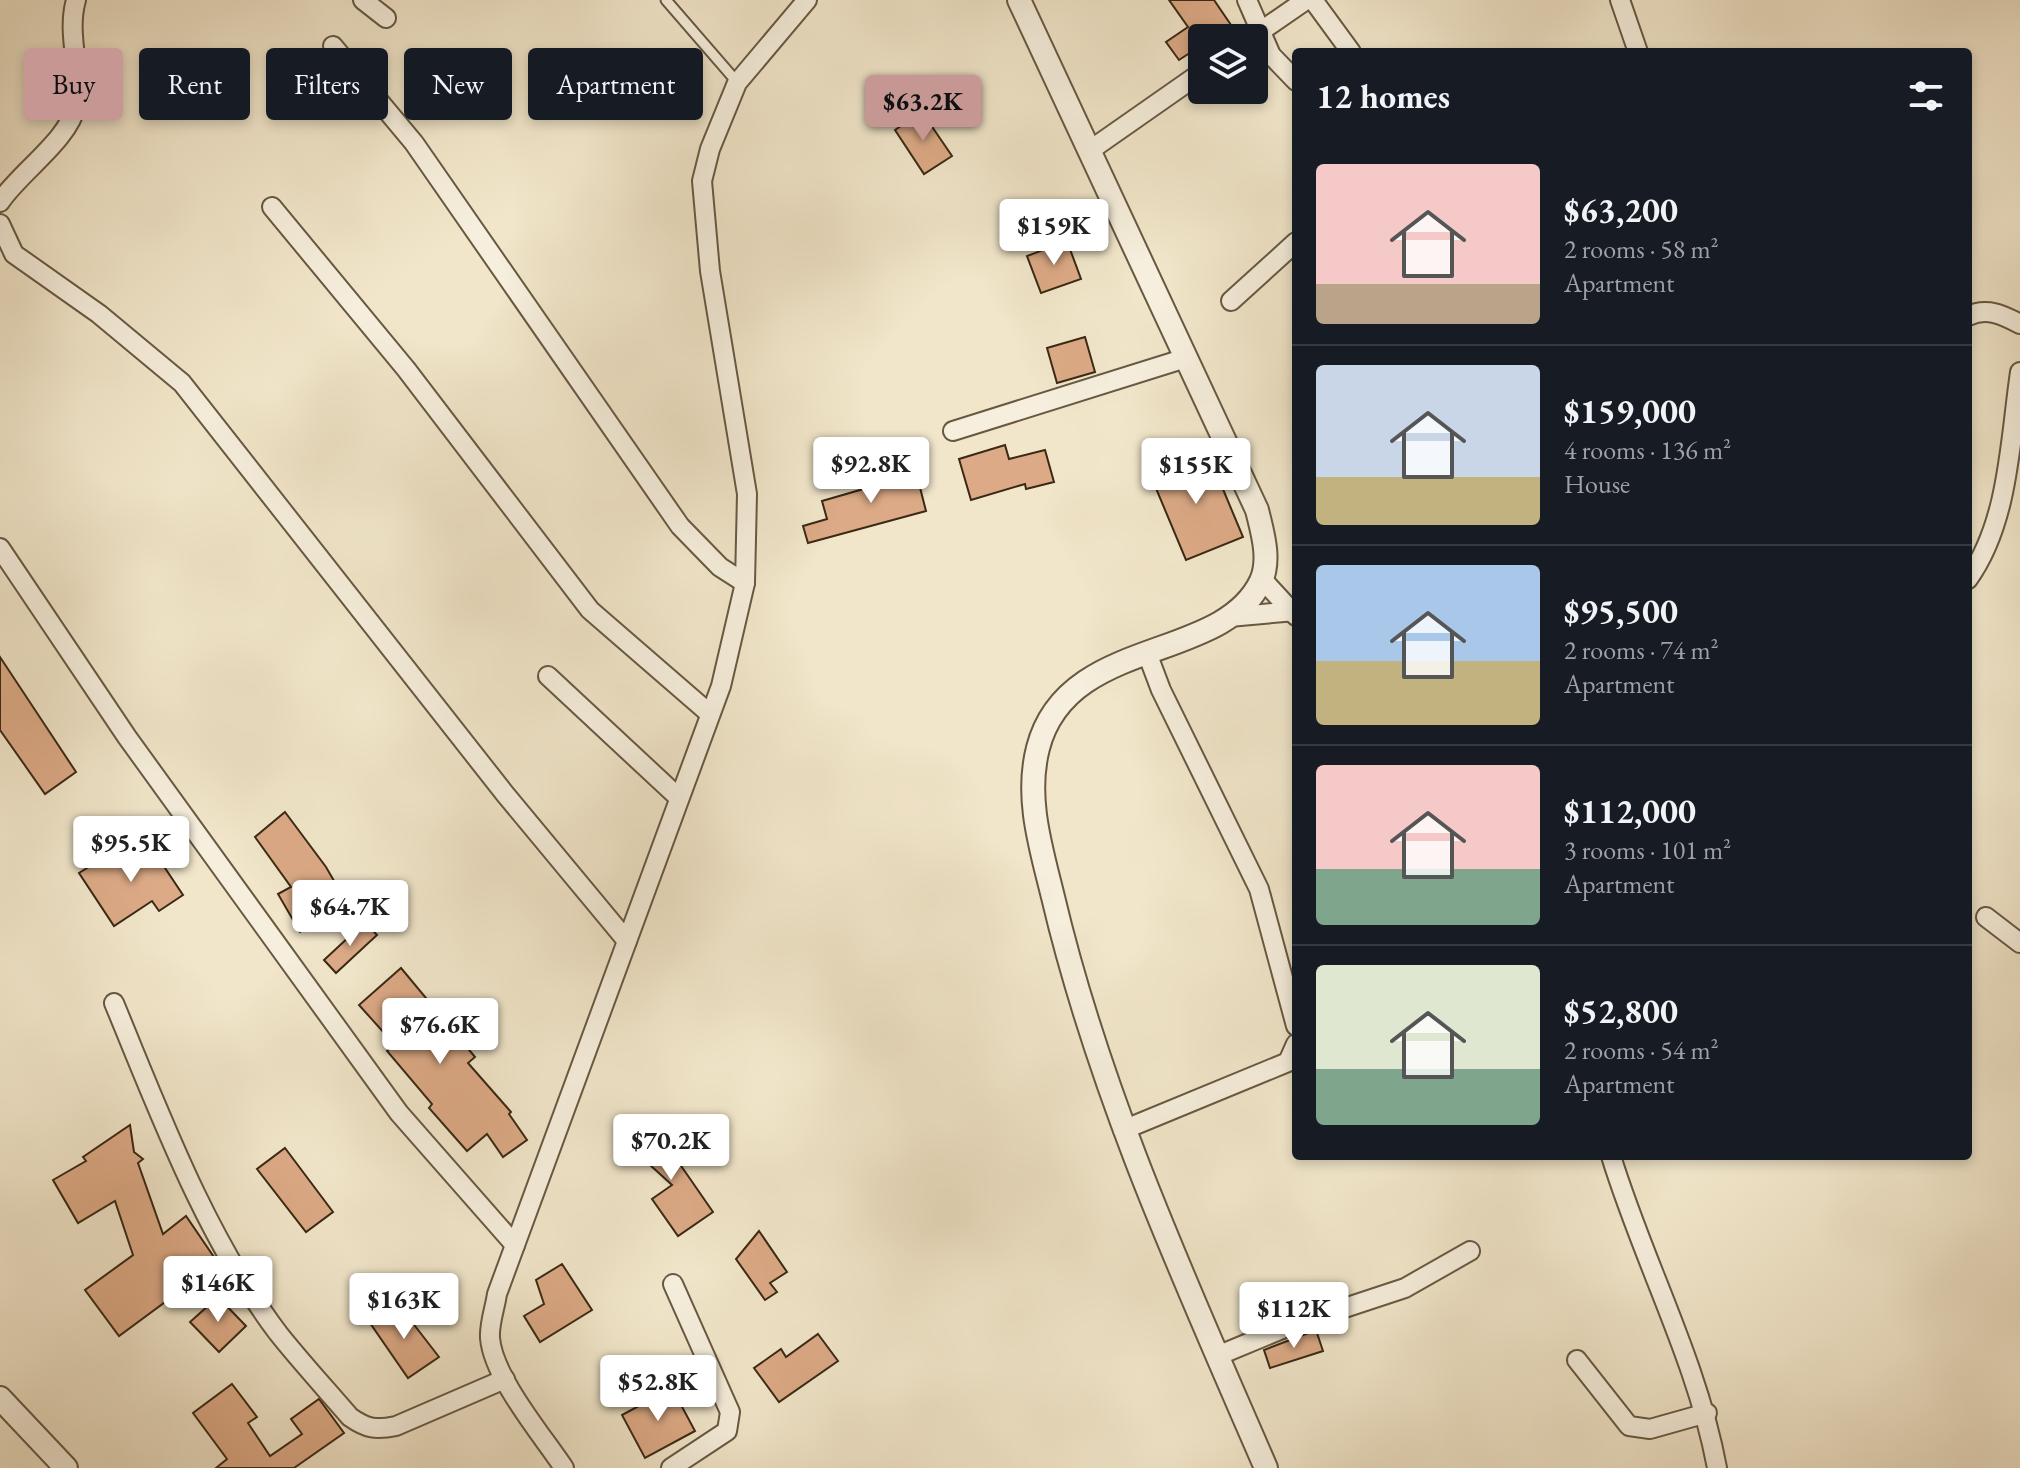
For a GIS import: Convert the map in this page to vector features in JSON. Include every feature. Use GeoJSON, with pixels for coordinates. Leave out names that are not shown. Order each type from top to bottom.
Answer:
{"type":"FeatureCollection","features":[{"type":"Feature","properties":{"kind":"street"},"geometry":{"type":"LineString","coordinates":[[0,202],[12,185],[55,142],[76,108],[71,16],[76,0]]}},
{"type":"Feature","properties":{"kind":"street"},"geometry":{"type":"LineString","coordinates":[[363,0],[386,18]]}},
{"type":"Feature","properties":{"kind":"street"},"geometry":{"type":"LineString","coordinates":[[564,1468],[505,1379],[490,1339],[497,1294],[710,714],[745,583],[747,494],[710,271],[702,181],[710,149],[737,83],[807,0]]}},
{"type":"Feature","properties":{"kind":"street"},"geometry":{"type":"LineString","coordinates":[[1019,0],[1257,510],[1265,544],[1262,579],[1249,599],[1229,617],[1098,673],[1059,706],[1045,727],[1032,778],[1037,831],[1066,954],[1123,1130],[1266,1468]]}},
{"type":"Feature","properties":{"kind":"street"},"geometry":{"type":"LineString","coordinates":[[1247,0],[1252,24]]}},
{"type":"Feature","properties":{"kind":"street"},"geometry":{"type":"LineString","coordinates":[[1268,26],[1306,0]]}},
{"type":"Feature","properties":{"kind":"street"},"geometry":{"type":"LineString","coordinates":[[1313,0],[1348,48]]}},
{"type":"Feature","properties":{"kind":"street"},"geometry":{"type":"LineString","coordinates":[[1620,0],[1637,48]]}},
{"type":"Feature","properties":{"kind":"street"},"geometry":{"type":"LineString","coordinates":[[333,46],[414,143],[680,526],[720,567],[745,583]]}},
{"type":"Feature","properties":{"kind":"street"},"geometry":{"type":"LineString","coordinates":[[1268,51],[1292,77]]}},
{"type":"Feature","properties":{"kind":"street"},"geometry":{"type":"LineString","coordinates":[[1089,151],[1188,82]]}},
{"type":"Feature","properties":{"kind":"street"},"geometry":{"type":"LineString","coordinates":[[272,207],[406,369],[590,610],[710,714]]}},
{"type":"Feature","properties":{"kind":"street"},"geometry":{"type":"LineString","coordinates":[[0,224],[14,254],[99,314],[182,383],[505,794],[627,941]]}},
{"type":"Feature","properties":{"kind":"street"},"geometry":{"type":"LineString","coordinates":[[1231,301],[1292,246]]}},
{"type":"Feature","properties":{"kind":"street"},"geometry":{"type":"LineString","coordinates":[[1972,315],[1984,311],[2001,314],[2020,324]]}},
{"type":"Feature","properties":{"kind":"street"},"geometry":{"type":"LineString","coordinates":[[953,431],[1186,358]]}},
{"type":"Feature","properties":{"kind":"street"},"geometry":{"type":"LineString","coordinates":[[1972,574],[1986,555],[2003,489],[2020,372]]}},
{"type":"Feature","properties":{"kind":"street"},"geometry":{"type":"LineString","coordinates":[[2003,489],[2020,501]]}},
{"type":"Feature","properties":{"kind":"street"},"geometry":{"type":"LineString","coordinates":[[0,548],[127,737],[399,1113],[515,1245]]}},
{"type":"Feature","properties":{"kind":"street"},"geometry":{"type":"LineString","coordinates":[[1262,579],[1292,610]]}},
{"type":"Feature","properties":{"kind":"street"},"geometry":{"type":"LineString","coordinates":[[1229,617],[1292,613]]}},
{"type":"Feature","properties":{"kind":"street"},"geometry":{"type":"LineString","coordinates":[[1147,653],[1187,745],[1259,889],[1292,1011]]}},
{"type":"Feature","properties":{"kind":"street"},"geometry":{"type":"LineString","coordinates":[[548,676],[679,798]]}},
{"type":"Feature","properties":{"kind":"street"},"geometry":{"type":"LineString","coordinates":[[1986,917],[2020,943]]}},
{"type":"Feature","properties":{"kind":"street"},"geometry":{"type":"LineString","coordinates":[[114,1003],[198,1194],[235,1265],[277,1331],[350,1417],[365,1427],[379,1430],[396,1426],[505,1379]]}},
{"type":"Feature","properties":{"kind":"street"},"geometry":{"type":"LineString","coordinates":[[1123,1130],[1288,1062],[1292,1053]]}},
{"type":"Feature","properties":{"kind":"street"},"geometry":{"type":"LineString","coordinates":[[1612,1160],[1628,1212],[1707,1413],[1717,1468]]}},
{"type":"Feature","properties":{"kind":"street"},"geometry":{"type":"LineString","coordinates":[[1217,1356],[1287,1327],[1405,1288],[1470,1251]]}},
{"type":"Feature","properties":{"kind":"street"},"geometry":{"type":"LineString","coordinates":[[671,1468],[727,1431],[730,1412],[673,1284]]}},
{"type":"Feature","properties":{"kind":"street"},"geometry":{"type":"LineString","coordinates":[[1577,1360],[1629,1426],[1650,1429],[1707,1413]]}},
{"type":"Feature","properties":{"kind":"street"},"geometry":{"type":"LineString","coordinates":[[0,1398],[66,1468]]}},
{"type":"Feature","properties":{"kind":"lane"},"geometry":{"type":"LineString","coordinates":[[666,0],[737,83]]}},
{"type":"Feature","properties":{"kind":"building"},"geometry":{"type":"Polygon","coordinates":[[[1169,0],[1214,0],[1230,24],[1188,24],[1188,27],[1169,0]]]}},
{"type":"Feature","properties":{"kind":"building"},"geometry":{"type":"Polygon","coordinates":[[[1188,27],[1188,54],[1179,60],[1166,42],[1188,27]]]}},
{"type":"Feature","properties":{"kind":"building"},"geometry":{"type":"Polygon","coordinates":[[[922,112],[952,156],[924,174],[895,130],[922,112]]]}},
{"type":"Feature","properties":{"kind":"building"},"geometry":{"type":"Polygon","coordinates":[[[1067,241],[1081,279],[1041,293],[1027,256],[1067,241]]]}},
{"type":"Feature","properties":{"kind":"building"},"geometry":{"type":"Polygon","coordinates":[[[1085,337],[1095,372],[1057,383],[1047,348],[1085,337]]]}},
{"type":"Feature","properties":{"kind":"building"},"geometry":{"type":"Polygon","coordinates":[[[1005,445],[1009,459],[1045,450],[1054,482],[1026,489],[1025,484],[971,500],[959,459],[1005,445]]]}},
{"type":"Feature","properties":{"kind":"building"},"geometry":{"type":"Polygon","coordinates":[[[1207,451],[1243,537],[1186,560],[1150,474],[1207,451]]]}},
{"type":"Feature","properties":{"kind":"building"},"geometry":{"type":"Polygon","coordinates":[[[914,464],[926,511],[808,543],[803,526],[827,519],[822,501],[884,483],[881,472],[914,464]]]}},
{"type":"Feature","properties":{"kind":"building"},"geometry":{"type":"Polygon","coordinates":[[[0,657],[76,772],[45,794],[0,730],[0,657]]]}},
{"type":"Feature","properties":{"kind":"building"},"geometry":{"type":"Polygon","coordinates":[[[285,812],[326,867],[348,905],[300,932],[278,894],[291,887],[255,837],[285,812]]]}},
{"type":"Feature","properties":{"kind":"building"},"geometry":{"type":"Polygon","coordinates":[[[147,841],[183,895],[159,911],[152,901],[114,926],[79,873],[105,857],[110,865],[147,841]]]}},
{"type":"Feature","properties":{"kind":"building"},"geometry":{"type":"Polygon","coordinates":[[[365,922],[377,935],[336,973],[324,960],[365,922]]]}},
{"type":"Feature","properties":{"kind":"building"},"geometry":{"type":"Polygon","coordinates":[[[401,968],[475,1057],[468,1063],[511,1112],[509,1114],[527,1140],[503,1157],[487,1134],[467,1151],[429,1108],[432,1104],[387,1051],[395,1045],[359,1005],[401,968]]]}},
{"type":"Feature","properties":{"kind":"building"},"geometry":{"type":"Polygon","coordinates":[[[650,1121],[713,1212],[678,1236],[652,1199],[672,1185],[628,1145],[650,1121]]]}},
{"type":"Feature","properties":{"kind":"building"},"geometry":{"type":"Polygon","coordinates":[[[130,1125],[134,1152],[143,1159],[138,1163],[163,1234],[186,1216],[218,1263],[119,1336],[85,1290],[133,1255],[115,1201],[78,1223],[53,1180],[86,1161],[83,1157],[130,1125]]]}},
{"type":"Feature","properties":{"kind":"building"},"geometry":{"type":"Polygon","coordinates":[[[285,1148],[333,1212],[306,1232],[257,1169],[285,1148]]]}},
{"type":"Feature","properties":{"kind":"building"},"geometry":{"type":"Polygon","coordinates":[[[759,1231],[787,1272],[770,1283],[777,1292],[765,1300],[736,1259],[759,1231]]]}},
{"type":"Feature","properties":{"kind":"building"},"geometry":{"type":"Polygon","coordinates":[[[562,1264],[592,1310],[540,1342],[524,1316],[544,1304],[536,1280],[562,1264]]]}},
{"type":"Feature","properties":{"kind":"building"},"geometry":{"type":"Polygon","coordinates":[[[218,1297],[246,1326],[219,1352],[190,1322],[218,1297]]]}},
{"type":"Feature","properties":{"kind":"building"},"geometry":{"type":"Polygon","coordinates":[[[398,1304],[439,1357],[408,1378],[370,1323],[398,1304]]]}},
{"type":"Feature","properties":{"kind":"building"},"geometry":{"type":"Polygon","coordinates":[[[1316,1330],[1323,1351],[1270,1368],[1264,1350],[1316,1330]]]}},
{"type":"Feature","properties":{"kind":"building"},"geometry":{"type":"Polygon","coordinates":[[[818,1334],[838,1361],[779,1402],[754,1368],[781,1349],[786,1357],[818,1334]]]}},
{"type":"Feature","properties":{"kind":"building"},"geometry":{"type":"Polygon","coordinates":[[[232,1384],[257,1417],[248,1423],[270,1456],[302,1434],[291,1419],[319,1399],[344,1433],[294,1468],[216,1468],[227,1459],[193,1413],[232,1384]]]}},
{"type":"Feature","properties":{"kind":"building"},"geometry":{"type":"Polygon","coordinates":[[[672,1388],[695,1431],[645,1458],[622,1415],[672,1388]]]}}]}
